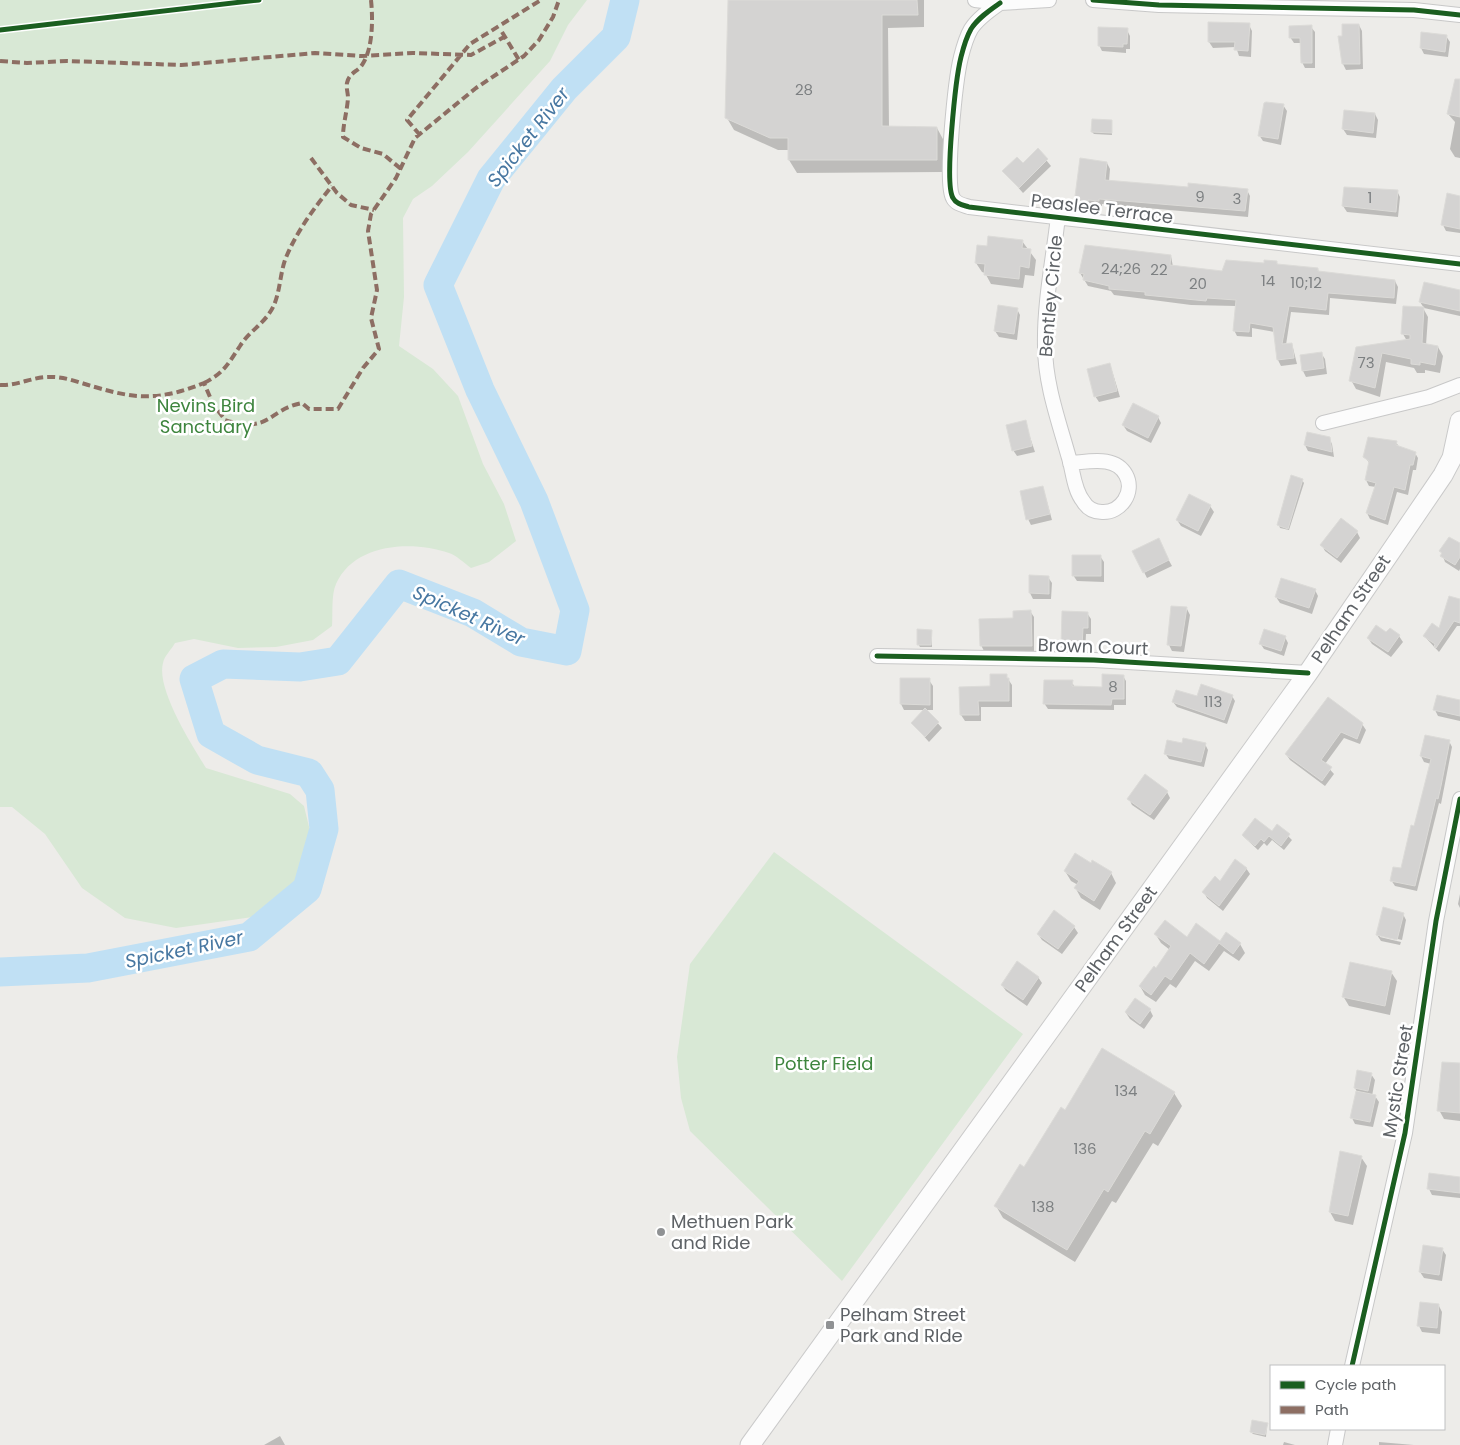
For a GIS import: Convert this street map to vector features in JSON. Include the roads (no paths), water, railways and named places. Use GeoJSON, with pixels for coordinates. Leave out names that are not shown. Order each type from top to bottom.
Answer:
{"type":"FeatureCollection","features":[{"type":"Feature","properties":{"kind":"main road","name":"Pelham Street"},"geometry":{"type":"LineString","coordinates":[[750,1445],[1308,673],[1456,462],[1460,421]]}},
{"type":"Feature","properties":{"kind":"street"},"geometry":{"type":"LineString","coordinates":[[975,0],[1000,3],[1049,0]]}},
{"type":"Feature","properties":{"kind":"street"},"geometry":{"type":"LineString","coordinates":[[1093,0],[1159,5],[1414,10],[1460,14]]}},
{"type":"Feature","properties":{"kind":"street","name":"Peaslee Terrace"},"geometry":{"type":"LineString","coordinates":[[1000,3],[971,29],[961,57],[952,136],[951,194],[958,203],[969,207],[1460,264]]}},
{"type":"Feature","properties":{"kind":"street","name":"Bentley Circle"},"geometry":{"type":"LineString","coordinates":[[1058,217],[1046,329],[1045,359],[1048,377],[1070,462],[1078,492],[1088,507],[1103,512],[1119,507],[1124,501],[1129,486],[1127,478],[1118,465],[1102,461],[1070,462]]}},
{"type":"Feature","properties":{"kind":"street"},"geometry":{"type":"LineString","coordinates":[[1323,423],[1430,397],[1460,386]]}},
{"type":"Feature","properties":{"kind":"street","name":"Brown Court"},"geometry":{"type":"LineString","coordinates":[[877,656],[1094,660],[1308,673]]}},
{"type":"Feature","properties":{"kind":"street","name":"Mystic Street"},"geometry":{"type":"LineString","coordinates":[[1352,1365],[1405,1132],[1436,921],[1460,798]]}},
{"type":"Feature","properties":{"kind":"street"},"geometry":{"type":"LineString","coordinates":[[1335,1445],[1338,1430]]}},
{"type":"Feature","properties":{"kind":"waterway","name":"Spicket River"},"geometry":{"type":"LineString","coordinates":[[0,972],[88,968],[249,937],[307,889],[324,829],[320,790],[309,773],[257,760],[211,734],[194,679],[223,664],[300,667],[338,661],[399,584],[473,613],[521,642],[567,651],[575,610],[534,501],[480,390],[438,285],[491,179],[564,89],[616,37],[625,0]]}},
{"type":"Feature","properties":{"kind":"place","name":"Methuen Park and Ride"},"geometry":{"type":"Point","coordinates":[661,1232]}},
{"type":"Feature","properties":{"kind":"place","name":"Pelham Street Park and RIde"},"geometry":{"type":"Point","coordinates":[830,1325]}},
{"type":"Feature","properties":{"kind":"park label","name":"Nevins Bird Sanctuary"},"geometry":{"type":"Point","coordinates":[206,416]}},
{"type":"Feature","properties":{"kind":"park label","name":"Potter Field"},"geometry":{"type":"Point","coordinates":[824,1064]}}]}
